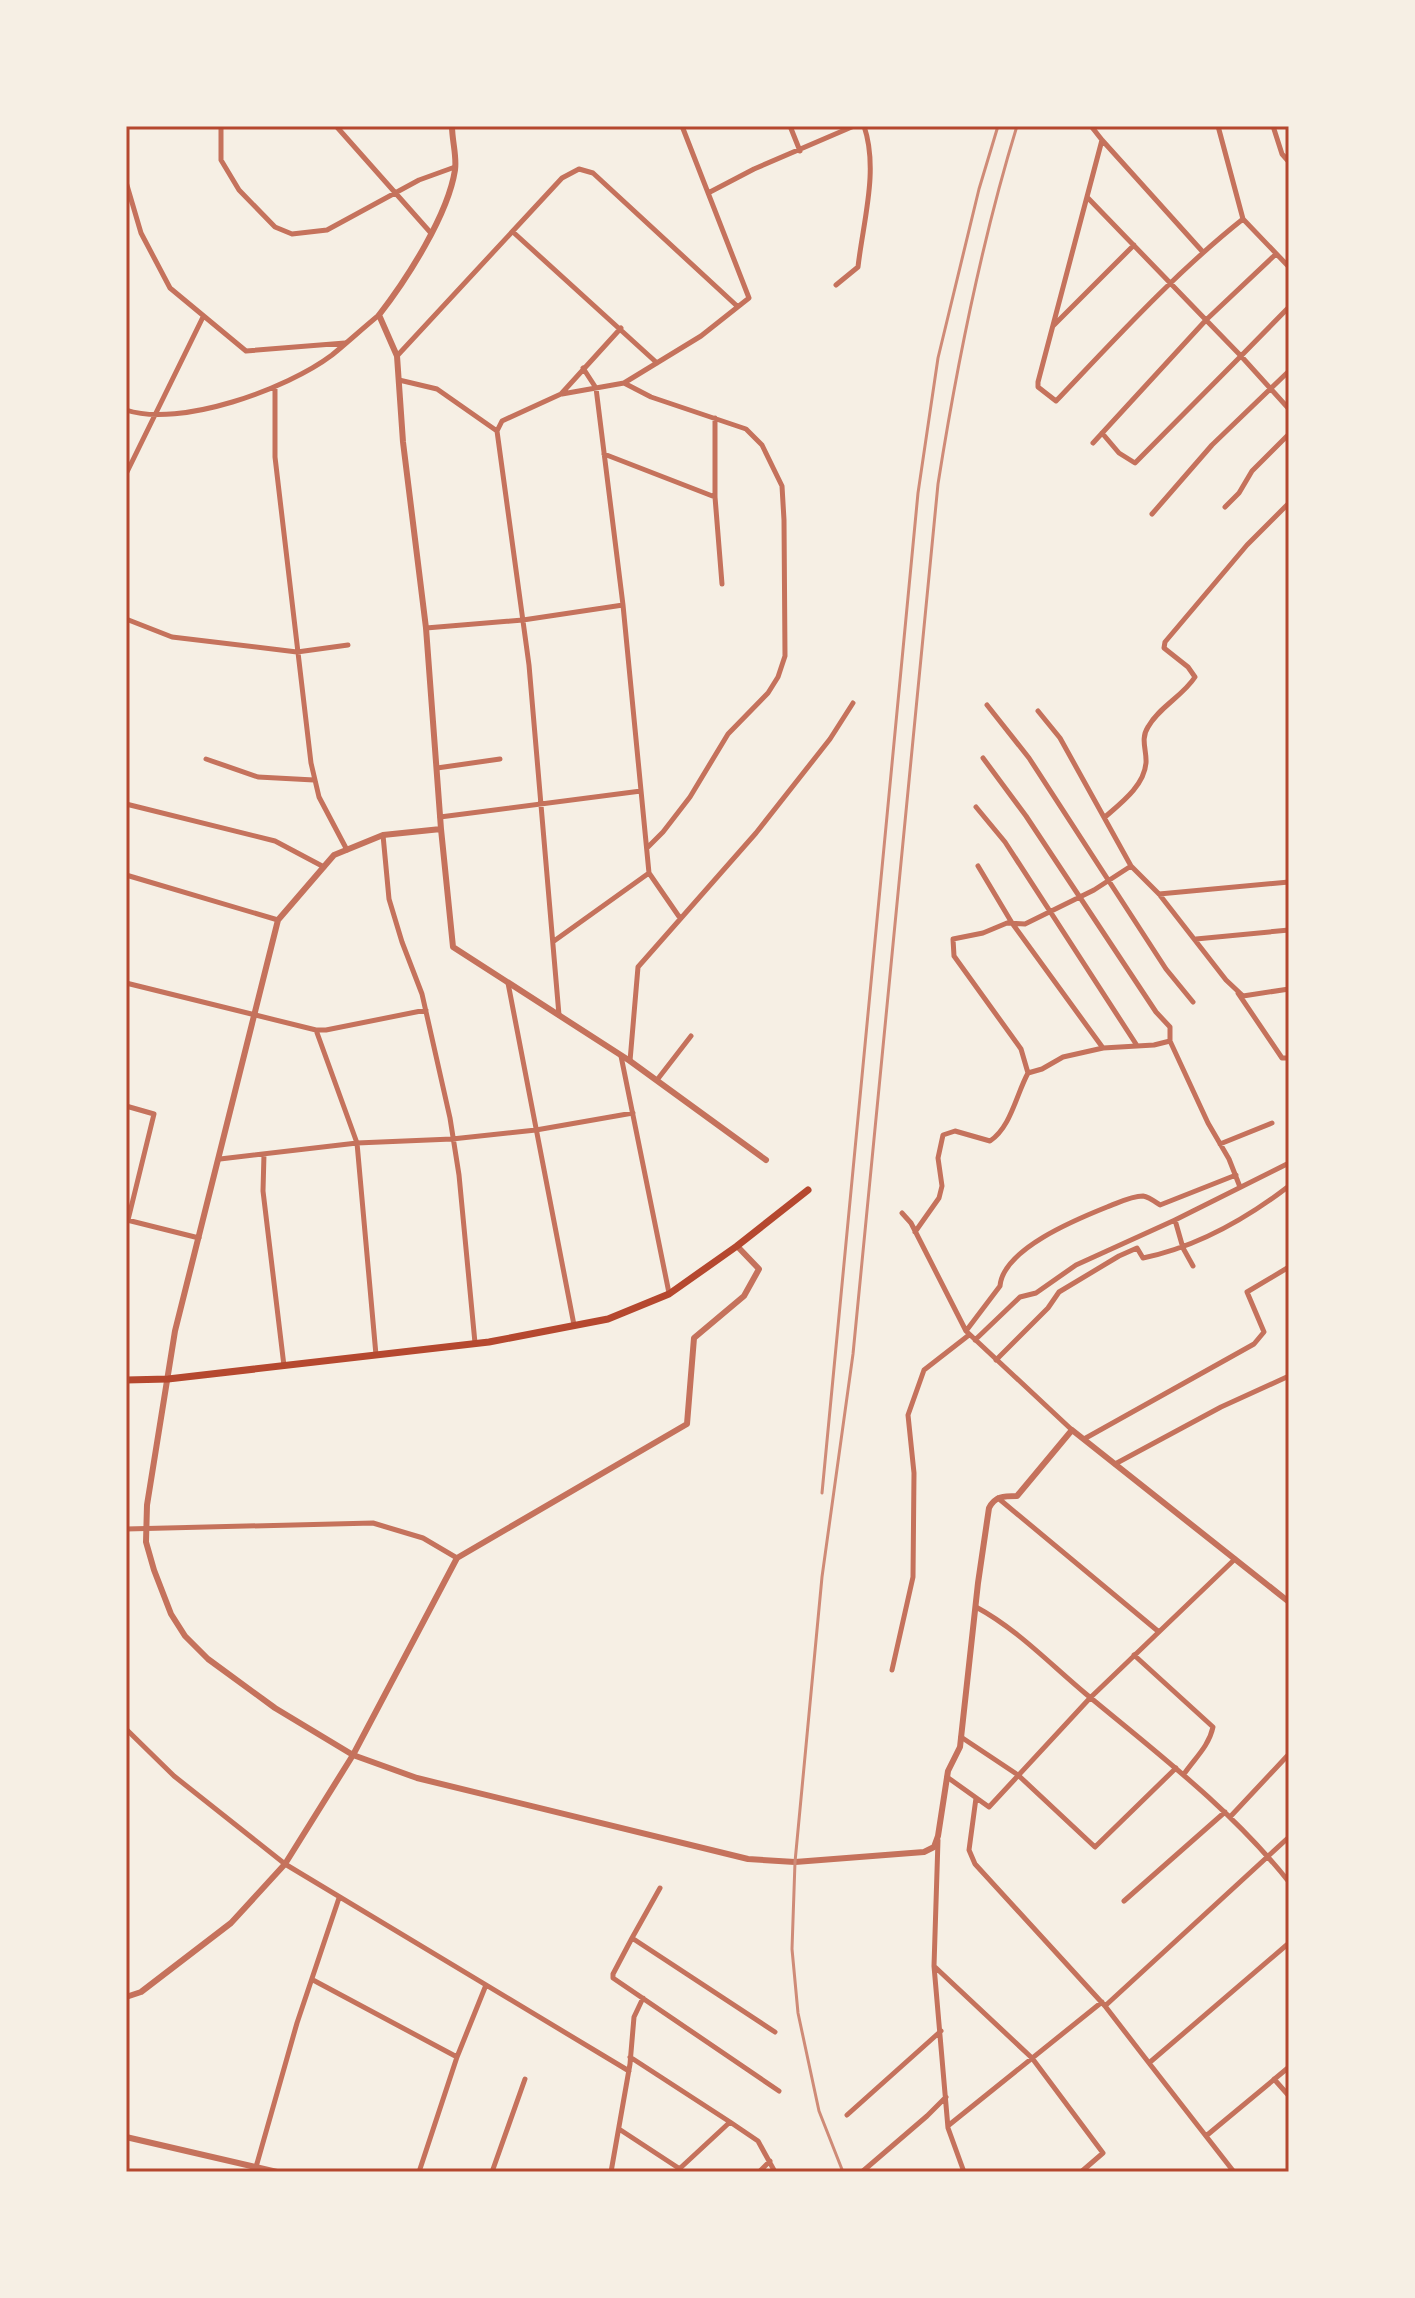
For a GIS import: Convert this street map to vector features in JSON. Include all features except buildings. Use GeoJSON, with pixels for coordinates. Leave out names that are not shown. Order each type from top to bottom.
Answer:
{"type":"FeatureCollection","features":[{"type":"Feature","properties":{"kind":"main road"},"geometry":{"type":"LineString","coordinates":[[126,1380],[168,1379],[475,1343],[608,1319],[669,1294],[808,1190]]}},
{"type":"Feature","properties":{"kind":"street"},"geometry":{"type":"LineString","coordinates":[[221,126],[221,160],[239,190],[275,227],[292,234],[327,230],[419,180],[455,167]]}},
{"type":"Feature","properties":{"kind":"street"},"geometry":{"type":"LineString","coordinates":[[336,126],[430,232]]}},
{"type":"Feature","properties":{"kind":"street"},"geometry":{"type":"LineString","coordinates":[[126,410],[140,415],[169,415],[231,402],[275,387],[331,356],[379,315],[409,276],[449,194],[455,167],[452,126]]}},
{"type":"Feature","properties":{"kind":"street"},"geometry":{"type":"LineString","coordinates":[[559,1015],[523,620],[497,431],[502,421],[561,394],[624,383],[701,336],[749,298],[682,126]]}},
{"type":"Feature","properties":{"kind":"street"},"geometry":{"type":"LineString","coordinates":[[790,126],[800,151]]}},
{"type":"Feature","properties":{"kind":"street"},"geometry":{"type":"LineString","coordinates":[[710,192],[754,169],[854,126]]}},
{"type":"Feature","properties":{"kind":"street"},"geometry":{"type":"LineString","coordinates":[[836,285],[858,267],[871,147],[864,126]]}},
{"type":"Feature","properties":{"kind":"street"},"geometry":{"type":"LineString","coordinates":[[1091,126],[1202,251]]}},
{"type":"Feature","properties":{"kind":"street"},"geometry":{"type":"LineString","coordinates":[[1218,126],[1243,219],[1289,267]]}},
{"type":"Feature","properties":{"kind":"street"},"geometry":{"type":"LineString","coordinates":[[1273,126],[1282,154],[1289,162]]}},
{"type":"Feature","properties":{"kind":"street"},"geometry":{"type":"LineString","coordinates":[[1102,140],[1038,387],[1056,401],[1202,251],[1243,219]]}},
{"type":"Feature","properties":{"kind":"street"},"geometry":{"type":"LineString","coordinates":[[397,356],[562,178],[579,169],[593,173],[737,306]]}},
{"type":"Feature","properties":{"kind":"street"},"geometry":{"type":"LineString","coordinates":[[126,182],[141,233],[170,288],[246,351],[345,343]]}},
{"type":"Feature","properties":{"kind":"street"},"geometry":{"type":"LineString","coordinates":[[1087,197],[1289,409]]}},
{"type":"Feature","properties":{"kind":"street"},"geometry":{"type":"LineString","coordinates":[[513,231],[657,363]]}},
{"type":"Feature","properties":{"kind":"street"},"geometry":{"type":"LineString","coordinates":[[1052,327],[1134,245]]}},
{"type":"Feature","properties":{"kind":"street"},"geometry":{"type":"LineString","coordinates":[[1093,443],[1206,320],[1276,254]]}},
{"type":"Feature","properties":{"kind":"street"},"geometry":{"type":"LineString","coordinates":[[1102,433],[1119,453],[1135,463],[1289,307]]}},
{"type":"Feature","properties":{"kind":"street"},"geometry":{"type":"LineString","coordinates":[[379,315],[397,356],[403,442],[426,628],[453,947],[630,1061],[766,1160]]}},
{"type":"Feature","properties":{"kind":"street"},"geometry":{"type":"LineString","coordinates":[[126,474],[203,317]]}},
{"type":"Feature","properties":{"kind":"street"},"geometry":{"type":"LineString","coordinates":[[561,394],[621,328]]}},
{"type":"Feature","properties":{"kind":"street"},"geometry":{"type":"LineString","coordinates":[[583,368],[596,388],[623,605],[649,873],[680,918]]}},
{"type":"Feature","properties":{"kind":"street"},"geometry":{"type":"LineString","coordinates":[[1152,514],[1212,445],[1289,371]]}},
{"type":"Feature","properties":{"kind":"street"},"geometry":{"type":"LineString","coordinates":[[399,380],[437,389],[497,431]]}},
{"type":"Feature","properties":{"kind":"street"},"geometry":{"type":"LineString","coordinates":[[624,383],[651,397],[746,429],[762,445],[782,486],[785,656],[778,677],[768,693],[728,734],[690,797],[647,848]]}},
{"type":"Feature","properties":{"kind":"street"},"geometry":{"type":"LineString","coordinates":[[275,387],[275,457],[314,780],[319,797],[348,851]]}},
{"type":"Feature","properties":{"kind":"street"},"geometry":{"type":"LineString","coordinates":[[715,418],[715,497],[722,584]]}},
{"type":"Feature","properties":{"kind":"street"},"geometry":{"type":"LineString","coordinates":[[1225,507],[1239,493],[1252,471],[1289,434]]}},
{"type":"Feature","properties":{"kind":"street"},"geometry":{"type":"LineString","coordinates":[[604,454],[715,497]]}},
{"type":"Feature","properties":{"kind":"street"},"geometry":{"type":"LineString","coordinates":[[1105,818],[1143,777],[1146,761],[1143,742],[1147,727],[1187,689],[1195,677],[1188,667],[1164,648],[1165,642],[1247,545],[1289,503]]}},
{"type":"Feature","properties":{"kind":"street"},"geometry":{"type":"LineString","coordinates":[[426,628],[523,620],[623,605]]}},
{"type":"Feature","properties":{"kind":"street"},"geometry":{"type":"LineString","coordinates":[[126,619],[172,637],[297,652],[348,645]]}},
{"type":"Feature","properties":{"kind":"street"},"geometry":{"type":"LineString","coordinates":[[630,1061],[638,967],[756,833],[830,739],[853,703]]}},
{"type":"Feature","properties":{"kind":"street"},"geometry":{"type":"LineString","coordinates":[[987,705],[1029,758],[1166,969],[1193,1002]]}},
{"type":"Feature","properties":{"kind":"street"},"geometry":{"type":"LineString","coordinates":[[1038,711],[1060,738],[1131,866],[1159,894],[1226,980],[1243,996]]}},
{"type":"Feature","properties":{"kind":"street"},"geometry":{"type":"LineString","coordinates":[[983,758],[1026,816],[1156,1012],[1170,1027],[1170,1041],[1240,1187]]}},
{"type":"Feature","properties":{"kind":"street"},"geometry":{"type":"LineString","coordinates":[[206,759],[258,777],[314,780]]}},
{"type":"Feature","properties":{"kind":"street"},"geometry":{"type":"LineString","coordinates":[[437,768],[500,759]]}},
{"type":"Feature","properties":{"kind":"street"},"geometry":{"type":"LineString","coordinates":[[440,817],[641,791]]}},
{"type":"Feature","properties":{"kind":"street"},"geometry":{"type":"LineString","coordinates":[[126,804],[275,841],[325,867]]}},
{"type":"Feature","properties":{"kind":"street"},"geometry":{"type":"LineString","coordinates":[[976,807],[1005,842],[1137,1045]]}},
{"type":"Feature","properties":{"kind":"street"},"geometry":{"type":"LineString","coordinates":[[441,829],[383,835],[334,855],[278,920],[175,1331],[147,1505],[146,1542],[171,1614],[185,1636],[208,1659],[275,1708],[353,1755],[417,1778],[748,1859],[795,1862],[924,1852],[934,1847],[938,1836]]}},
{"type":"Feature","properties":{"kind":"street"},"geometry":{"type":"LineString","coordinates":[[383,835],[389,899],[426,1010],[452,1139],[467,1243],[475,1343]]}},
{"type":"Feature","properties":{"kind":"street"},"geometry":{"type":"LineString","coordinates":[[978,866],[1012,923],[1103,1048]]}},
{"type":"Feature","properties":{"kind":"street"},"geometry":{"type":"LineString","coordinates":[[915,1232],[939,1198],[942,1186],[938,1158],[943,1135],[955,1131],[990,1141],[999,1135],[1028,1073],[1021,1049],[954,956],[953,939],[1012,923],[1025,924],[1080,897],[1131,866]]}},
{"type":"Feature","properties":{"kind":"street"},"geometry":{"type":"LineString","coordinates":[[554,941],[649,873]]}},
{"type":"Feature","properties":{"kind":"street"},"geometry":{"type":"LineString","coordinates":[[126,875],[278,920]]}},
{"type":"Feature","properties":{"kind":"street"},"geometry":{"type":"LineString","coordinates":[[1159,894],[1289,882]]}},
{"type":"Feature","properties":{"kind":"street"},"geometry":{"type":"LineString","coordinates":[[1196,939],[1289,930]]}},
{"type":"Feature","properties":{"kind":"street"},"geometry":{"type":"LineString","coordinates":[[507,982],[574,1325]]}},
{"type":"Feature","properties":{"kind":"street"},"geometry":{"type":"LineString","coordinates":[[126,983],[316,1030],[426,1010]]}},
{"type":"Feature","properties":{"kind":"street"},"geometry":{"type":"LineString","coordinates":[[1289,989],[1243,996],[1238,993],[1282,1058],[1289,1058]]}},
{"type":"Feature","properties":{"kind":"street"},"geometry":{"type":"LineString","coordinates":[[316,1030],[357,1143],[376,1355]]}},
{"type":"Feature","properties":{"kind":"street"},"geometry":{"type":"LineString","coordinates":[[657,1080],[691,1036]]}},
{"type":"Feature","properties":{"kind":"street"},"geometry":{"type":"LineString","coordinates":[[1028,1073],[1063,1057],[1103,1048],[1170,1041]]}},
{"type":"Feature","properties":{"kind":"street"},"geometry":{"type":"LineString","coordinates":[[621,1055],[669,1294]]}},
{"type":"Feature","properties":{"kind":"street"},"geometry":{"type":"LineString","coordinates":[[126,1106],[154,1114],[127,1220],[200,1239]]}},
{"type":"Feature","properties":{"kind":"street"},"geometry":{"type":"LineString","coordinates":[[220,1159],[357,1143],[452,1139],[536,1130],[633,1113]]}},
{"type":"Feature","properties":{"kind":"street"},"geometry":{"type":"LineString","coordinates":[[1220,1144],[1272,1123]]}},
{"type":"Feature","properties":{"kind":"street"},"geometry":{"type":"LineString","coordinates":[[264,1154],[263,1191],[284,1366]]}},
{"type":"Feature","properties":{"kind":"street"},"geometry":{"type":"LineString","coordinates":[[975,1340],[1020,1297],[1036,1293],[1076,1265],[1289,1163]]}},
{"type":"Feature","properties":{"kind":"street"},"geometry":{"type":"LineString","coordinates":[[892,1670],[913,1577],[914,1473],[908,1415],[924,1370],[968,1333],[1014,1259],[1059,1227],[1132,1197],[1147,1196],[1160,1205],[1236,1175]]}},
{"type":"Feature","properties":{"kind":"street"},"geometry":{"type":"LineString","coordinates":[[996,1360],[1048,1308],[1059,1292],[1080,1279],[1137,1248],[1143,1258],[1183,1248],[1259,1210],[1289,1186]]}},
{"type":"Feature","properties":{"kind":"street"},"geometry":{"type":"LineString","coordinates":[[902,1213],[968,1333],[1072,1430],[1289,1602]]}},
{"type":"Feature","properties":{"kind":"street"},"geometry":{"type":"LineString","coordinates":[[1175,1220],[1183,1248],[1193,1266]]}},
{"type":"Feature","properties":{"kind":"street"},"geometry":{"type":"LineString","coordinates":[[126,1997],[141,1992],[231,1923],[285,1864],[353,1755],[457,1558],[687,1424],[694,1338],[744,1296],[759,1269],[737,1246]]}},
{"type":"Feature","properties":{"kind":"street"},"geometry":{"type":"LineString","coordinates":[[1084,1439],[1254,1344],[1264,1332],[1247,1292],[1289,1267]]}},
{"type":"Feature","properties":{"kind":"street"},"geometry":{"type":"LineString","coordinates":[[1115,1464],[1221,1407],[1289,1376]]}},
{"type":"Feature","properties":{"kind":"street"},"geometry":{"type":"LineString","coordinates":[[964,2172],[948,2126],[934,1966],[938,1836],[947,1777],[960,1747],[987,1516],[993,1501],[1017,1496],[1072,1430]]}},
{"type":"Feature","properties":{"kind":"street"},"geometry":{"type":"LineString","coordinates":[[998,1498],[1159,1632]]}},
{"type":"Feature","properties":{"kind":"street"},"geometry":{"type":"LineString","coordinates":[[126,1529],[373,1523],[423,1538],[457,1558]]}},
{"type":"Feature","properties":{"kind":"street"},"geometry":{"type":"LineString","coordinates":[[947,1777],[989,1807],[1090,1698],[1235,1559]]}},
{"type":"Feature","properties":{"kind":"street"},"geometry":{"type":"LineString","coordinates":[[976,1607],[1000,1619],[1090,1698],[1184,1774],[1289,1882]]}},
{"type":"Feature","properties":{"kind":"street"},"geometry":{"type":"LineString","coordinates":[[1134,1655],[1213,1727],[1210,1742],[1184,1774]]}},
{"type":"Feature","properties":{"kind":"street"},"geometry":{"type":"LineString","coordinates":[[126,1729],[174,1776],[285,1864],[629,2071]]}},
{"type":"Feature","properties":{"kind":"street"},"geometry":{"type":"LineString","coordinates":[[961,1736],[1018,1775],[1095,1847],[1176,1768]]}},
{"type":"Feature","properties":{"kind":"street"},"geometry":{"type":"LineString","coordinates":[[1124,1901],[1227,1815],[1289,1754]]}},
{"type":"Feature","properties":{"kind":"street"},"geometry":{"type":"LineString","coordinates":[[976,1798],[969,1850],[975,1864],[1103,2004],[1234,2172]]}},
{"type":"Feature","properties":{"kind":"street"},"geometry":{"type":"LineString","coordinates":[[948,2126],[1103,2004],[1289,1837]]}},
{"type":"Feature","properties":{"kind":"street"},"geometry":{"type":"LineString","coordinates":[[660,1888],[612,1977],[779,2091]]}},
{"type":"Feature","properties":{"kind":"street"},"geometry":{"type":"LineString","coordinates":[[256,2167],[297,2023],[339,1898]]}},
{"type":"Feature","properties":{"kind":"street"},"geometry":{"type":"LineString","coordinates":[[632,1938],[775,2032]]}},
{"type":"Feature","properties":{"kind":"street"},"geometry":{"type":"LineString","coordinates":[[1149,2063],[1289,1943]]}},
{"type":"Feature","properties":{"kind":"street"},"geometry":{"type":"LineString","coordinates":[[934,1966],[1032,2058],[1103,2153],[1081,2172]]}},
{"type":"Feature","properties":{"kind":"street"},"geometry":{"type":"LineString","coordinates":[[313,1980],[457,2057]]}},
{"type":"Feature","properties":{"kind":"street"},"geometry":{"type":"LineString","coordinates":[[419,2172],[457,2057],[486,1985]]}},
{"type":"Feature","properties":{"kind":"street"},"geometry":{"type":"LineString","coordinates":[[611,2172],[629,2071],[635,2013],[643,1998]]}},
{"type":"Feature","properties":{"kind":"street"},"geometry":{"type":"LineString","coordinates":[[847,2115],[941,2031]]}},
{"type":"Feature","properties":{"kind":"street"},"geometry":{"type":"LineString","coordinates":[[630,2057],[752,2135],[775,2172]]}},
{"type":"Feature","properties":{"kind":"street"},"geometry":{"type":"LineString","coordinates":[[1206,2136],[1289,2067]]}},
{"type":"Feature","properties":{"kind":"street"},"geometry":{"type":"LineString","coordinates":[[492,2172],[525,2079]]}},
{"type":"Feature","properties":{"kind":"street"},"geometry":{"type":"LineString","coordinates":[[1274,2079],[1289,2096]]}},
{"type":"Feature","properties":{"kind":"street"},"geometry":{"type":"LineString","coordinates":[[863,2171],[946,2096]]}},
{"type":"Feature","properties":{"kind":"street"},"geometry":{"type":"LineString","coordinates":[[619,2129],[678,2170],[730,2122]]}},
{"type":"Feature","properties":{"kind":"street"},"geometry":{"type":"LineString","coordinates":[[126,2137],[277,2172]]}},
{"type":"Feature","properties":{"kind":"street"},"geometry":{"type":"LineString","coordinates":[[759,2172],[770,2161]]}},
{"type":"Feature","properties":{"kind":"railway"},"geometry":{"type":"LineString","coordinates":[[822,1493],[918,493],[938,358],[979,189],[998,126]]}},
{"type":"Feature","properties":{"kind":"railway"},"geometry":{"type":"LineString","coordinates":[[843,2172],[819,2111],[798,2013],[792,1949],[795,1862],[822,1577],[853,1354],[938,484],[971,304],[1017,126]]}}]}
